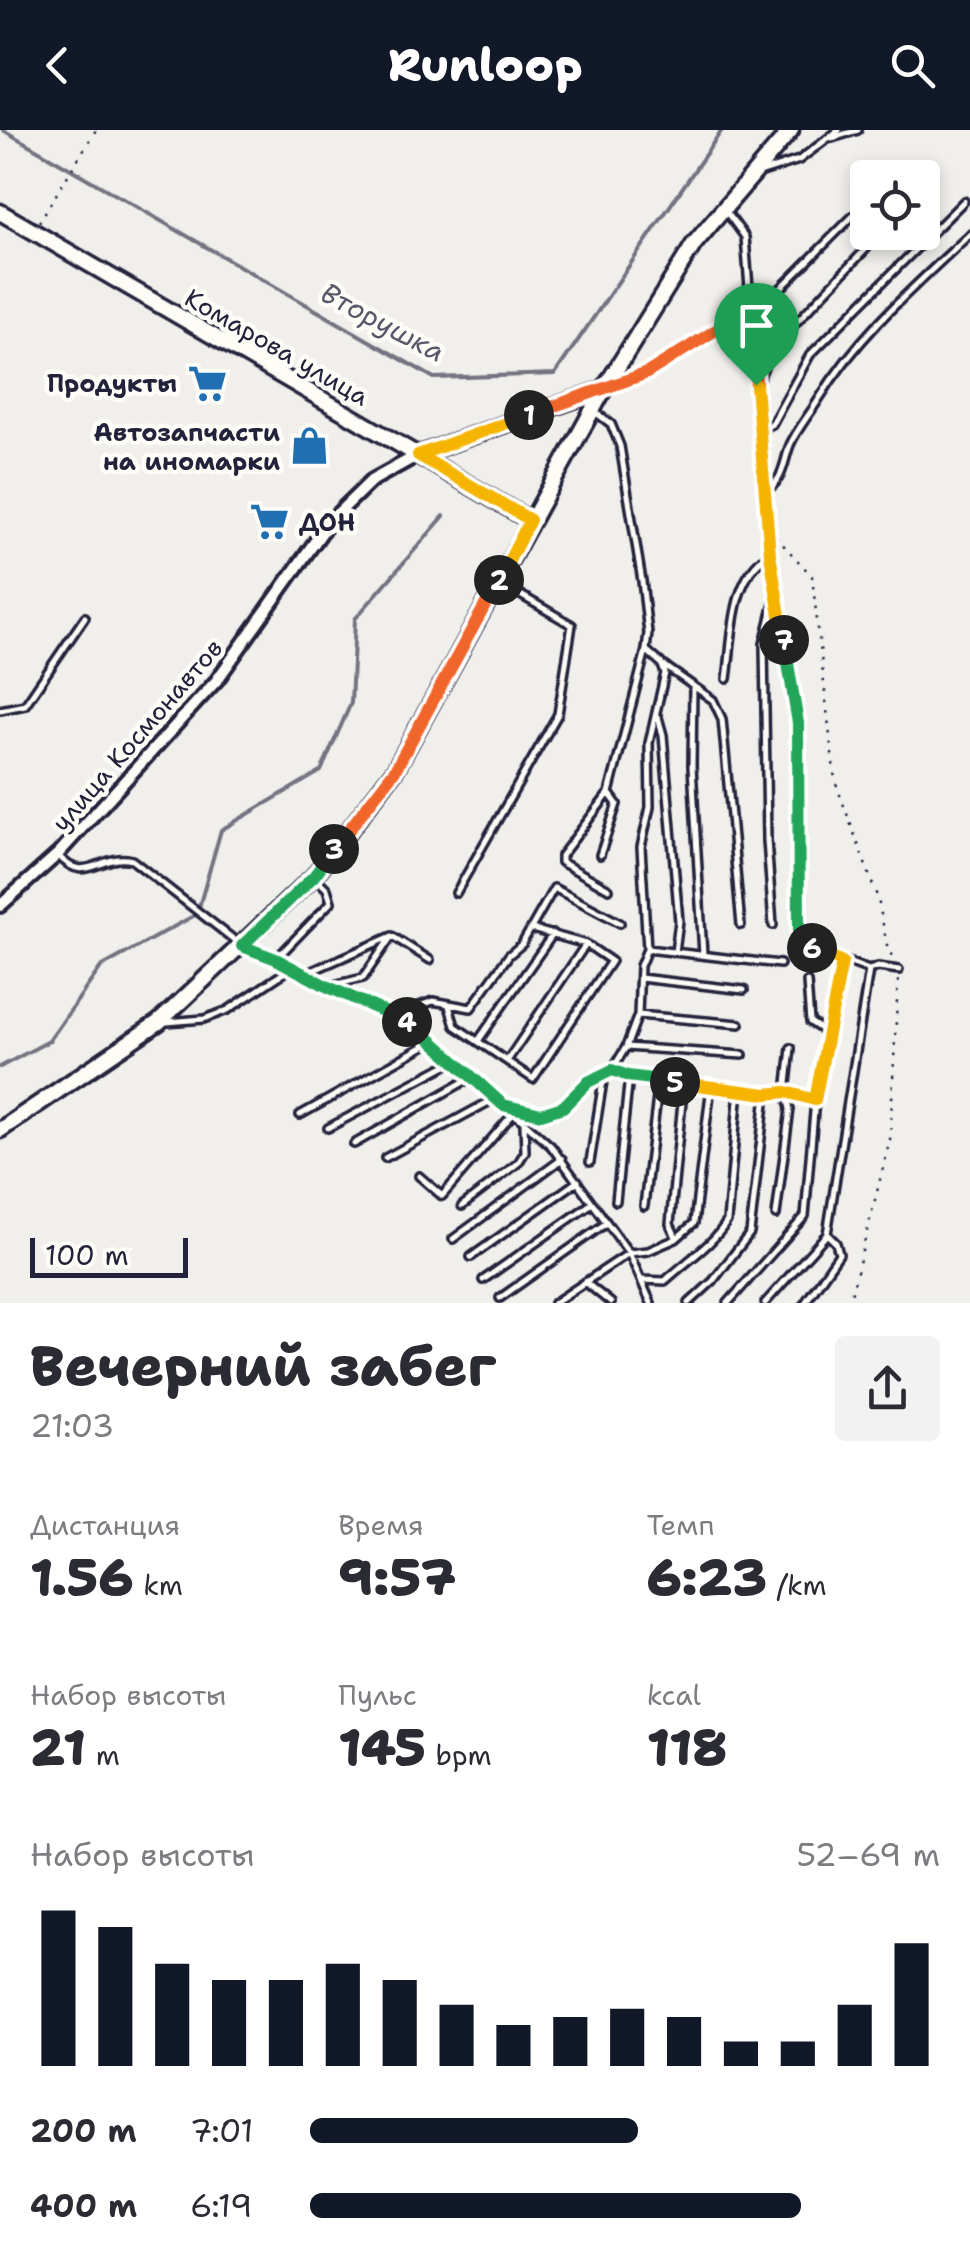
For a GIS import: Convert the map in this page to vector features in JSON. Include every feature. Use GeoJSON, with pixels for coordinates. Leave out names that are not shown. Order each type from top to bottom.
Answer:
{"type":"FeatureCollection","features":[{"type":"Feature","properties":{"kind":"street"},"geometry":{"type":"LineString","coordinates":[[0,1130],[159,1022],[314,876],[395,770],[604,389],[694,244],[791,130]]}},
{"type":"Feature","properties":{"kind":"street","name":"Комарова улица"},"geometry":{"type":"LineString","coordinates":[[0,212],[530,520]]}},
{"type":"Feature","properties":{"kind":"street"},"geometry":{"type":"LineString","coordinates":[[418,455],[604,389]]}},
{"type":"Feature","properties":{"kind":"street","name":"улица Космонавтов"},"geometry":{"type":"LineString","coordinates":[[0,906],[58,854],[218,680],[329,522],[371,481],[418,455]]}},
{"type":"Feature","properties":{"kind":"lane"},"geometry":{"type":"LineString","coordinates":[[752,175],[799,160],[840,130]]}},
{"type":"Feature","properties":{"kind":"lane"},"geometry":{"type":"LineString","coordinates":[[830,139],[858,130]]}},
{"type":"Feature","properties":{"kind":"lane"},"geometry":{"type":"LineString","coordinates":[[759,431],[772,424],[810,355],[964,201]]}},
{"type":"Feature","properties":{"kind":"lane"},"geometry":{"type":"LineString","coordinates":[[724,208],[745,236],[770,554],[798,723],[799,933],[804,945],[842,962],[869,970],[878,966],[899,970]]}},
{"type":"Feature","properties":{"kind":"lane"},"geometry":{"type":"LineString","coordinates":[[604,389],[647,373],[724,325],[753,316],[850,219]]}},
{"type":"Feature","properties":{"kind":"lane"},"geometry":{"type":"LineString","coordinates":[[766,490],[781,477],[791,444],[838,368],[879,320],[970,234]]}},
{"type":"Feature","properties":{"kind":"lane"},"geometry":{"type":"LineString","coordinates":[[756,385],[771,349],[865,250]]}},
{"type":"Feature","properties":{"kind":"lane"},"geometry":{"type":"LineString","coordinates":[[593,410],[611,424],[620,446],[644,598],[646,650],[608,793],[561,856],[561,862],[609,889]]}},
{"type":"Feature","properties":{"kind":"lane"},"geometry":{"type":"LineString","coordinates":[[727,679],[739,593],[759,560],[770,554]]}},
{"type":"Feature","properties":{"kind":"lane"},"geometry":{"type":"LineString","coordinates":[[456,893],[558,714],[570,645],[572,625],[498,582]]}},
{"type":"Feature","properties":{"kind":"lane"},"geometry":{"type":"LineString","coordinates":[[773,925],[767,840],[764,644],[777,592]]}},
{"type":"Feature","properties":{"kind":"lane"},"geometry":{"type":"LineString","coordinates":[[0,710],[25,706],[85,617]]}},
{"type":"Feature","properties":{"kind":"lane"},"geometry":{"type":"LineString","coordinates":[[646,650],[713,700],[722,720],[741,926]]}},
{"type":"Feature","properties":{"kind":"lane"},"geometry":{"type":"LineString","coordinates":[[503,1105],[541,1114],[563,1107],[588,1082],[612,1070],[638,1015],[640,966],[648,949],[641,846],[650,807],[649,742],[665,672],[661,663]]}},
{"type":"Feature","properties":{"kind":"lane"},"geometry":{"type":"LineString","coordinates":[[693,686],[692,766],[703,955]]}},
{"type":"Feature","properties":{"kind":"lane"},"geometry":{"type":"LineString","coordinates":[[657,714],[663,735],[679,921],[674,952]]}},
{"type":"Feature","properties":{"kind":"lane"},"geometry":{"type":"LineString","coordinates":[[600,856],[617,804],[608,793]]}},
{"type":"Feature","properties":{"kind":"lane"},"geometry":{"type":"LineString","coordinates":[[58,854],[68,866],[81,871],[120,857],[132,860],[242,946],[417,1027],[562,1160],[628,1252],[651,1303]]}},
{"type":"Feature","properties":{"kind":"lane"},"geometry":{"type":"LineString","coordinates":[[276,959],[331,902],[328,889],[314,876]]}},
{"type":"Feature","properties":{"kind":"lane"},"geometry":{"type":"LineString","coordinates":[[395,1016],[433,1001],[470,1008],[532,929],[554,888],[620,923]]}},
{"type":"Feature","properties":{"kind":"lane"},"geometry":{"type":"LineString","coordinates":[[449,1006],[455,1026],[534,1079],[611,961],[586,944],[532,929]]}},
{"type":"Feature","properties":{"kind":"lane"},"geometry":{"type":"LineString","coordinates":[[478,1041],[553,934]]}},
{"type":"Feature","properties":{"kind":"lane"},"geometry":{"type":"LineString","coordinates":[[392,936],[430,960]]}},
{"type":"Feature","properties":{"kind":"lane"},"geometry":{"type":"LineString","coordinates":[[305,974],[392,936]]}},
{"type":"Feature","properties":{"kind":"lane"},"geometry":{"type":"LineString","coordinates":[[326,986],[363,978],[392,936]]}},
{"type":"Feature","properties":{"kind":"lane"},"geometry":{"type":"LineString","coordinates":[[507,1061],[586,944]]}},
{"type":"Feature","properties":{"kind":"lane"},"geometry":{"type":"LineString","coordinates":[[648,949],[780,964]]}},
{"type":"Feature","properties":{"kind":"lane"},"geometry":{"type":"LineString","coordinates":[[728,1303],[804,1216],[815,1100],[842,962]]}},
{"type":"Feature","properties":{"kind":"lane"},"geometry":{"type":"LineString","coordinates":[[159,1022],[204,1020],[228,1010],[291,968]]}},
{"type":"Feature","properties":{"kind":"lane"},"geometry":{"type":"LineString","coordinates":[[765,1303],[827,1234],[869,970]]}},
{"type":"Feature","properties":{"kind":"lane"},"geometry":{"type":"LineString","coordinates":[[640,978],[744,990]]}},
{"type":"Feature","properties":{"kind":"lane"},"geometry":{"type":"LineString","coordinates":[[807,982],[810,1022],[828,1034]]}},
{"type":"Feature","properties":{"kind":"lane"},"geometry":{"type":"LineString","coordinates":[[638,1015],[740,1024]]}},
{"type":"Feature","properties":{"kind":"lane"},"geometry":{"type":"LineString","coordinates":[[300,1115],[433,1041]]}},
{"type":"Feature","properties":{"kind":"lane"},"geometry":{"type":"LineString","coordinates":[[626,1047],[743,1055]]}},
{"type":"Feature","properties":{"kind":"lane"},"geometry":{"type":"LineString","coordinates":[[776,1216],[790,1109],[786,1092],[791,1048]]}},
{"type":"Feature","properties":{"kind":"lane"},"geometry":{"type":"LineString","coordinates":[[328,1128],[454,1061]]}},
{"type":"Feature","properties":{"kind":"lane"},"geometry":{"type":"LineString","coordinates":[[612,1070],[628,1076],[766,1094],[786,1092],[815,1100]]}},
{"type":"Feature","properties":{"kind":"lane"},"geometry":{"type":"LineString","coordinates":[[590,1162],[604,1075]]}},
{"type":"Feature","properties":{"kind":"lane"},"geometry":{"type":"LineString","coordinates":[[354,1144],[474,1076]]}},
{"type":"Feature","properties":{"kind":"lane"},"geometry":{"type":"LineString","coordinates":[[616,1201],[628,1076]]}},
{"type":"Feature","properties":{"kind":"lane"},"geometry":{"type":"LineString","coordinates":[[644,1206],[659,1080]]}},
{"type":"Feature","properties":{"kind":"lane"},"geometry":{"type":"LineString","coordinates":[[676,1239],[670,1224],[684,1082]]}},
{"type":"Feature","properties":{"kind":"lane"},"geometry":{"type":"LineString","coordinates":[[554,1303],[628,1252],[648,1252],[676,1239],[694,1223],[710,1086]]}},
{"type":"Feature","properties":{"kind":"lane"},"geometry":{"type":"LineString","coordinates":[[643,1280],[665,1281],[719,1236],[727,1221],[739,1090]]}},
{"type":"Feature","properties":{"kind":"lane"},"geometry":{"type":"LineString","coordinates":[[688,1303],[713,1280],[750,1233],[766,1094]]}},
{"type":"Feature","properties":{"kind":"lane"},"geometry":{"type":"LineString","coordinates":[[385,1158],[496,1098]]}},
{"type":"Feature","properties":{"kind":"lane"},"geometry":{"type":"LineString","coordinates":[[419,1176],[442,1196],[513,1114]]}},
{"type":"Feature","properties":{"kind":"lane"},"geometry":{"type":"LineString","coordinates":[[462,1206],[518,1162],[525,1152],[524,1123]]}},
{"type":"Feature","properties":{"kind":"lane"},"geometry":{"type":"LineString","coordinates":[[453,1239],[562,1160]]}},
{"type":"Feature","properties":{"kind":"lane"},"geometry":{"type":"LineString","coordinates":[[471,1257],[578,1181]]}},
{"type":"Feature","properties":{"kind":"lane"},"geometry":{"type":"LineString","coordinates":[[482,1280],[592,1204]]}},
{"type":"Feature","properties":{"kind":"lane"},"geometry":{"type":"LineString","coordinates":[[500,1298],[605,1224]]}},
{"type":"Feature","properties":{"kind":"lane"},"geometry":{"type":"LineString","coordinates":[[804,1303],[839,1254],[836,1243],[827,1234]]}},
{"type":"Feature","properties":{"kind":"lane"},"geometry":{"type":"LineString","coordinates":[[585,1282],[612,1303]]}},
{"type":"Feature","properties":{"kind":"path"},"geometry":{"type":"LineString","coordinates":[[33,231],[96,130]]}},
{"type":"Feature","properties":{"kind":"path"},"geometry":{"type":"LineString","coordinates":[[771,532],[812,576],[835,781],[878,899],[887,946],[899,970],[890,1140],[849,1303]]}},
{"type":"Feature","properties":{"kind":"waterway","name":"Вторушка"},"geometry":{"type":"LineString","coordinates":[[3,130],[434,378],[555,374],[722,130]]}},
{"type":"Feature","properties":{"kind":"waterway"},"geometry":{"type":"LineString","coordinates":[[0,1067],[49,1041],[101,967],[197,914],[221,830],[321,771],[351,703],[355,619],[444,516]]}},
{"type":"Feature","properties":{"kind":"place","name":"Продукты"},"geometry":{"type":"Point","coordinates":[207,383]}},
{"type":"Feature","properties":{"kind":"place","name":"Автозапчасти на иномарки"},"geometry":{"type":"Point","coordinates":[310,446]}},
{"type":"Feature","properties":{"kind":"place","name":"ДОН"},"geometry":{"type":"Point","coordinates":[269,522]}},
{"type":"Feature","properties":{"kind":"route"},"geometry":{"type":"LineString","coordinates":[[753,316],[756,385],[770,554],[798,723],[799,933],[804,945],[842,962],[815,1100],[786,1092],[766,1094],[628,1076],[612,1070],[588,1082],[563,1107],[541,1114],[503,1105],[417,1027],[242,946],[314,876],[395,770],[530,520],[418,455],[647,373],[724,325],[753,316]]}}]}
